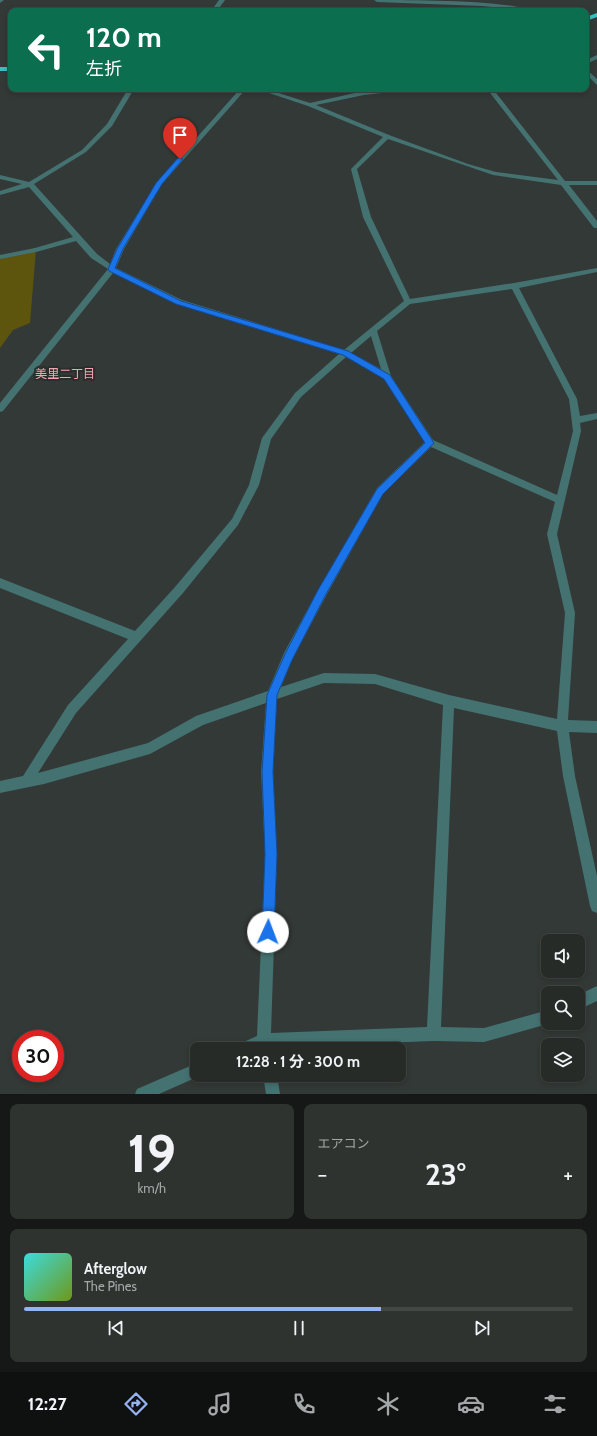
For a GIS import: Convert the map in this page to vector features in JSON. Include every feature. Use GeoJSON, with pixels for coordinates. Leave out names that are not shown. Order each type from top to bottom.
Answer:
{"type":"FeatureCollection","features":[{"type":"Feature","properties":{"kind":"street"},"geometry":{"type":"LineString","coordinates":[[377,0],[439,1],[512,8]]}},
{"type":"Feature","properties":{"kind":"street"},"geometry":{"type":"LineString","coordinates":[[589,74],[597,83]]}},
{"type":"Feature","properties":{"kind":"street"},"geometry":{"type":"LineString","coordinates":[[0,193],[30,184],[84,152],[110,125],[129,92]]}},
{"type":"Feature","properties":{"kind":"street"},"geometry":{"type":"LineString","coordinates":[[0,409],[112,269],[120,249],[159,183],[240,92]]}},
{"type":"Feature","properties":{"kind":"street"},"geometry":{"type":"LineString","coordinates":[[269,92],[310,105],[386,136],[466,165],[496,174],[528,179],[597,183]]}},
{"type":"Feature","properties":{"kind":"street"},"geometry":{"type":"LineString","coordinates":[[310,105],[373,92]]}},
{"type":"Feature","properties":{"kind":"street"},"geometry":{"type":"LineString","coordinates":[[492,92],[597,226]]}},
{"type":"Feature","properties":{"kind":"street"},"geometry":{"type":"LineString","coordinates":[[386,136],[354,169],[367,217],[408,302]]}},
{"type":"Feature","properties":{"kind":"street"},"geometry":{"type":"LineString","coordinates":[[0,177],[30,184],[94,256],[112,269],[179,302],[345,353],[387,377]]}},
{"type":"Feature","properties":{"kind":"street"},"geometry":{"type":"LineString","coordinates":[[0,256],[36,250],[78,238]]}},
{"type":"Feature","properties":{"kind":"street"},"geometry":{"type":"LineString","coordinates":[[26,782],[72,709],[137,638],[235,522],[254,485],[268,438],[298,395],[345,353],[408,302],[514,286],[597,270]]}},
{"type":"Feature","properties":{"kind":"street"},"geometry":{"type":"LineString","coordinates":[[514,286],[573,399],[576,420],[577,431],[559,500],[552,534],[570,613],[562,726],[569,776],[597,906]]}},
{"type":"Feature","properties":{"kind":"street"},"geometry":{"type":"LineString","coordinates":[[373,330],[387,377],[430,443],[559,500]]}},
{"type":"Feature","properties":{"kind":"street"},"geometry":{"type":"LineString","coordinates":[[576,420],[597,416]]}},
{"type":"Feature","properties":{"kind":"street"},"geometry":{"type":"LineString","coordinates":[[265,1042],[271,854],[268,772],[272,695],[288,657],[318,600],[380,491],[430,443]]}},
{"type":"Feature","properties":{"kind":"street"},"geometry":{"type":"LineString","coordinates":[[0,583],[137,638]]}},
{"type":"Feature","properties":{"kind":"street"},"geometry":{"type":"LineString","coordinates":[[0,787],[44,778],[150,748],[200,720],[324,678],[375,679],[449,700],[562,726],[597,727]]}},
{"type":"Feature","properties":{"kind":"street"},"geometry":{"type":"LineString","coordinates":[[434,1034],[449,700]]}},
{"type":"Feature","properties":{"kind":"street"},"geometry":{"type":"LineString","coordinates":[[585,999],[597,993]]}},
{"type":"Feature","properties":{"kind":"street"},"geometry":{"type":"LineString","coordinates":[[311,1042],[434,1034],[484,1035],[541,1019]]}},
{"type":"Feature","properties":{"kind":"street"},"geometry":{"type":"LineString","coordinates":[[142,1094],[190,1073]]}},
{"type":"Feature","properties":{"kind":"street"},"geometry":{"type":"LineString","coordinates":[[271,1082],[273,1094]]}},
{"type":"Feature","properties":{"kind":"shaded area"},"geometry":{"type":"Polygon","coordinates":[[[36,250],[30,323],[13,330],[0,348],[0,257],[36,250]]]}},
{"type":"Feature","properties":{"kind":"district","name":"美里二丁目"},"geometry":{"type":"Point","coordinates":[65,373]}},
{"type":"Feature","properties":{"kind":"route"},"geometry":{"type":"LineString","coordinates":[[180,159],[159,183],[120,249],[112,269],[179,302],[345,353],[387,377],[430,443],[380,491],[322,593],[288,657],[272,695],[268,772],[271,854],[268,932]]}}]}
